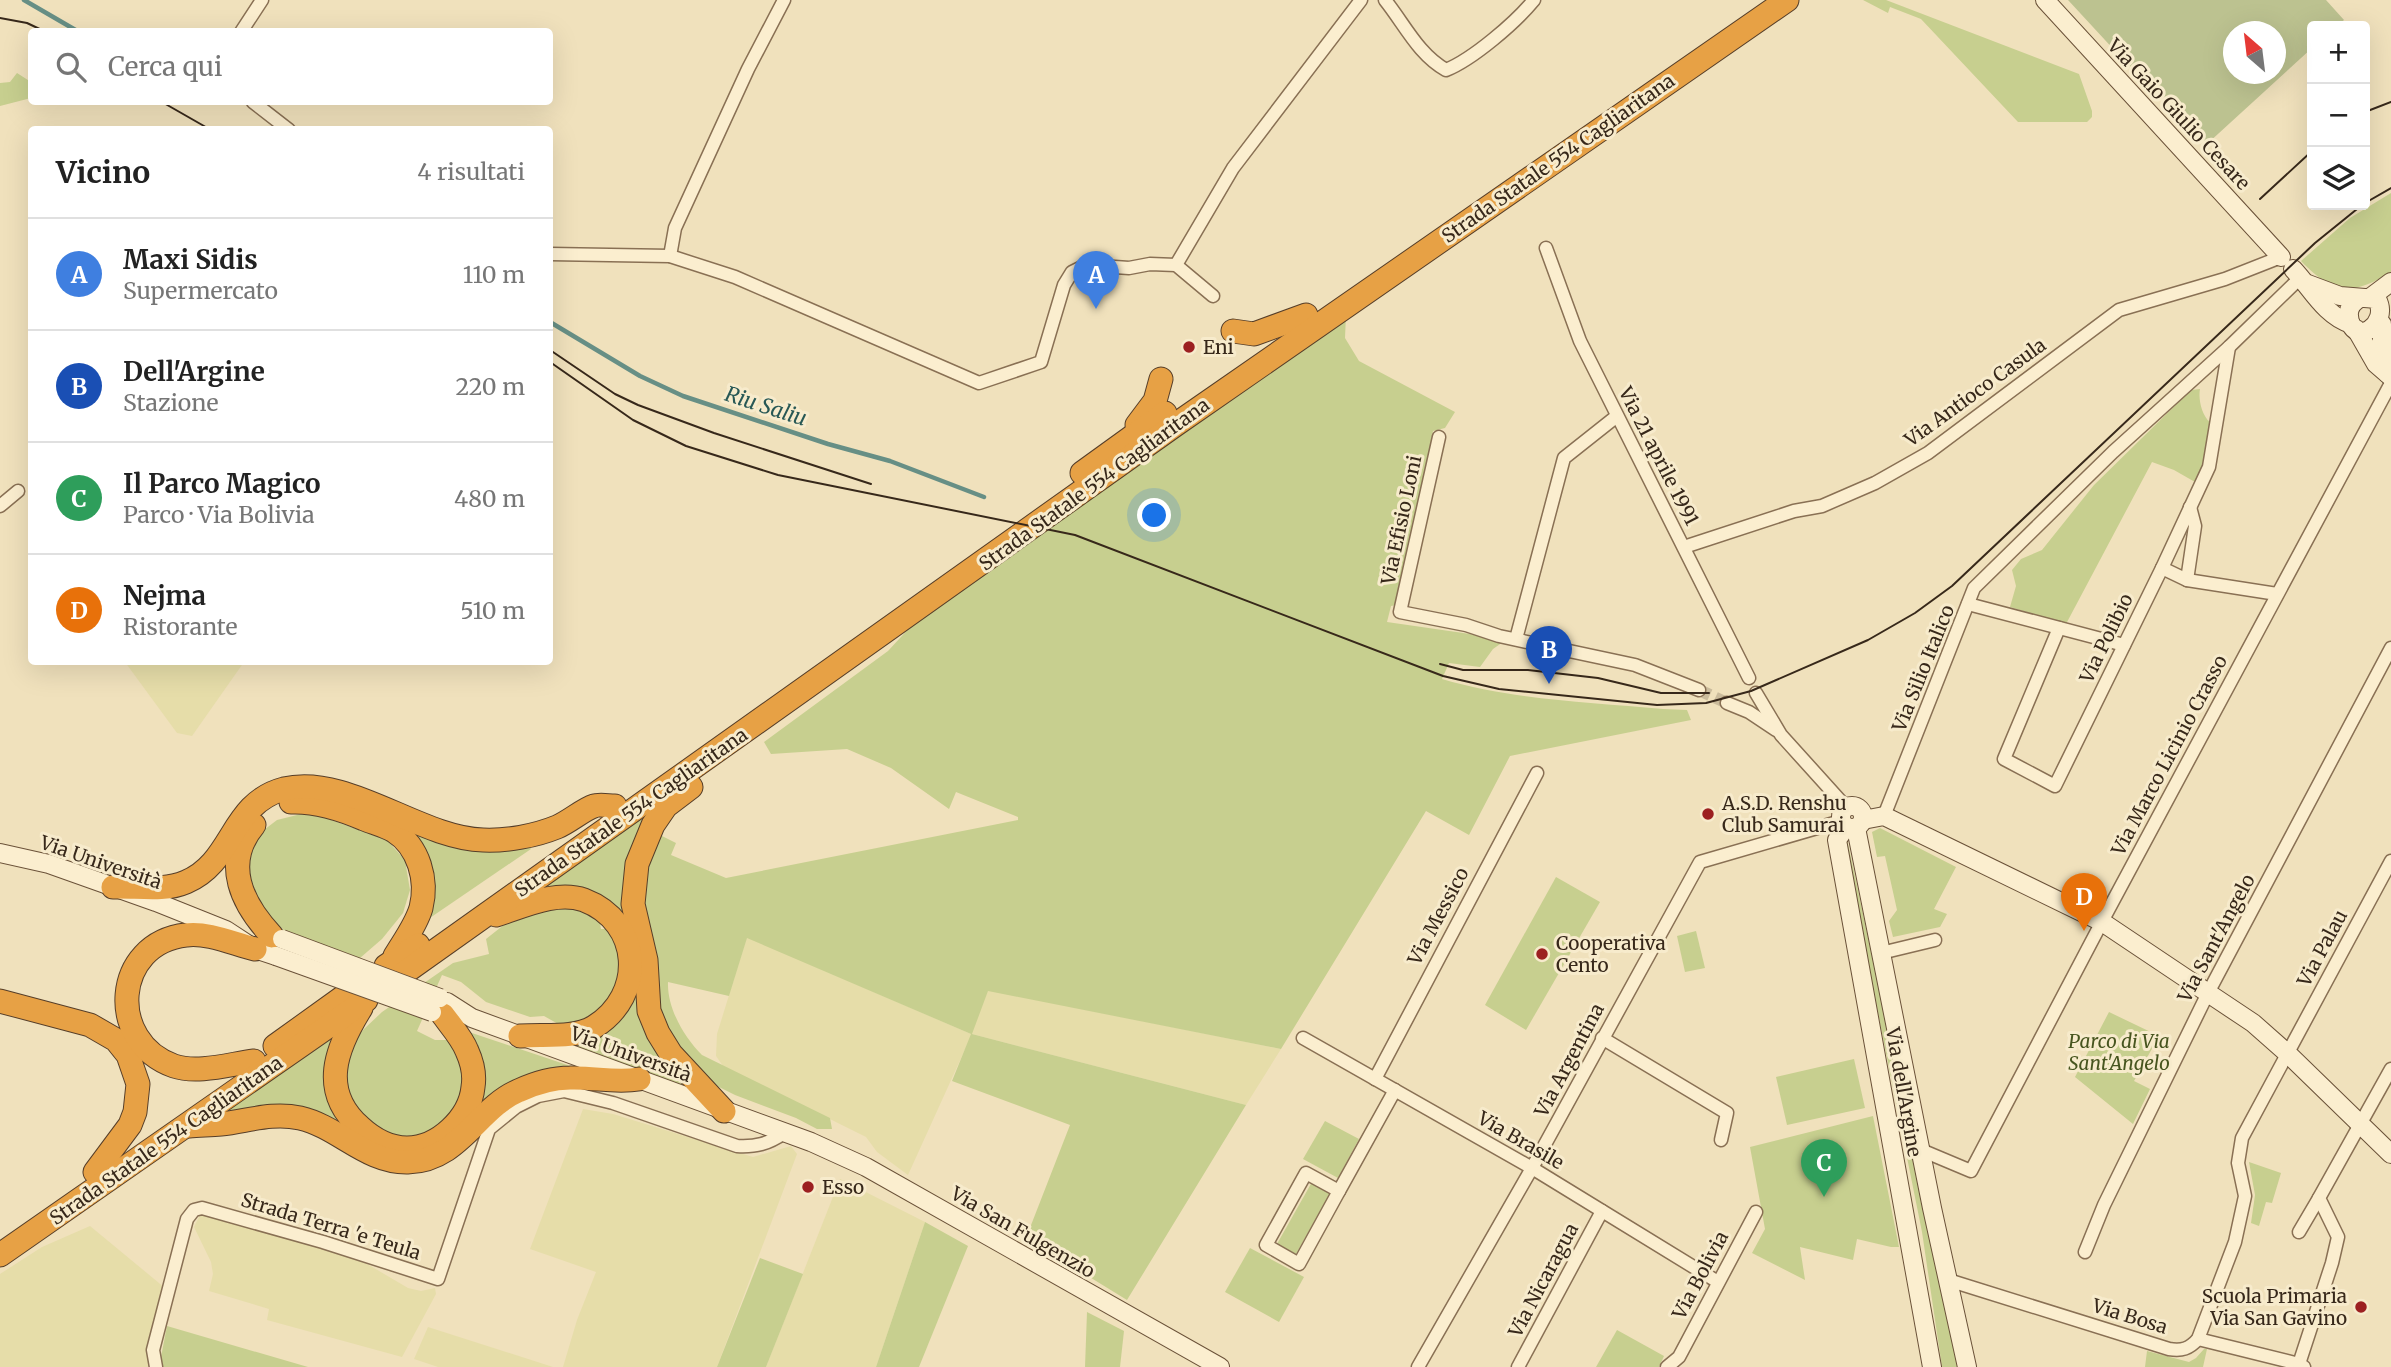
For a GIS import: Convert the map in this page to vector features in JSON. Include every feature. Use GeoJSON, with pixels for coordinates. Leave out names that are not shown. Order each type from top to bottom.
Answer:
{"type":"FeatureCollection","features":[{"type":"Feature","properties":{"kind":"highway","name":"Strada Statale 554 Cagliaritana"},"geometry":{"type":"LineString","coordinates":[[1043,512],[1122,443],[1759,0]]}},
{"type":"Feature","properties":{"kind":"highway","name":"Strada Statale 554 Cagliaritana"},"geometry":{"type":"LineString","coordinates":[[393,968],[615,806],[1787,0]]}},
{"type":"Feature","properties":{"kind":"highway"},"geometry":{"type":"LineString","coordinates":[[1233,331],[1254,334],[1306,315]]}},
{"type":"Feature","properties":{"kind":"highway"},"geometry":{"type":"LineString","coordinates":[[1122,443],[1155,401],[1161,379]]}},
{"type":"Feature","properties":{"kind":"highway","name":"Strada Statale 554 Cagliaritana"},"geometry":{"type":"LineString","coordinates":[[393,968],[476,922],[785,703],[1010,534]]}},
{"type":"Feature","properties":{"kind":"highway"},"geometry":{"type":"LineString","coordinates":[[724,1111],[671,1054],[649,1011],[646,960],[633,904],[637,864],[653,825],[666,806],[784,720],[785,703]]}},
{"type":"Feature","properties":{"kind":"highway"},"geometry":{"type":"LineString","coordinates":[[113,887],[165,888],[198,876],[217,858],[245,813],[265,796],[288,788],[316,787],[344,794],[454,836],[484,840],[528,835],[555,828],[594,806],[615,806]]}},
{"type":"Feature","properties":{"kind":"highway"},"geometry":{"type":"LineString","coordinates":[[271,945],[240,890],[237,871],[241,846],[260,817],[292,802],[311,802],[353,814],[394,831],[407,842],[417,856],[423,887],[421,908],[393,968]]}},
{"type":"Feature","properties":{"kind":"highway"},"geometry":{"type":"LineString","coordinates":[[476,922],[556,897],[583,899],[609,914],[626,938],[632,961],[628,985],[615,1010],[593,1028],[572,1034],[520,1036]]}},
{"type":"Feature","properties":{"kind":"highway"},"geometry":{"type":"LineString","coordinates":[[254,1061],[190,1069],[163,1060],[148,1051],[135,1036],[126,996],[131,975],[137,965],[154,948],[172,938],[199,935],[271,945]]}},
{"type":"Feature","properties":{"kind":"highway","name":"Strada Statale 554 Cagliaritana"},"geometry":{"type":"LineString","coordinates":[[0,1238],[254,1061],[359,999]]}},
{"type":"Feature","properties":{"kind":"highway","name":"Strada Statale 554 Cagliaritana"},"geometry":{"type":"LineString","coordinates":[[0,1255],[189,1126],[359,999]]}},
{"type":"Feature","properties":{"kind":"highway"},"geometry":{"type":"LineString","coordinates":[[359,999],[339,1049],[335,1092],[346,1115],[363,1131],[385,1145],[408,1148],[427,1144],[446,1134],[463,1114],[473,1088],[473,1071],[467,1049],[441,1008]]}},
{"type":"Feature","properties":{"kind":"highway"},"geometry":{"type":"LineString","coordinates":[[0,1001],[90,1025],[116,1040],[128,1055],[138,1084],[135,1112],[130,1125],[95,1172]]}},
{"type":"Feature","properties":{"kind":"highway"},"geometry":{"type":"LineString","coordinates":[[189,1126],[222,1124],[272,1115],[299,1118],[325,1127],[364,1152],[384,1159],[409,1162],[445,1151],[515,1092],[569,1078],[620,1082],[639,1079]]}},
{"type":"Feature","properties":{"kind":"street"},"geometry":{"type":"LineString","coordinates":[[244,28],[262,0]]}},
{"type":"Feature","properties":{"kind":"street"},"geometry":{"type":"LineString","coordinates":[[670,256],[675,228],[748,69],[784,0]]}},
{"type":"Feature","properties":{"kind":"street"},"geometry":{"type":"LineString","coordinates":[[1175,265],[1233,168],[1361,0]]}},
{"type":"Feature","properties":{"kind":"street"},"geometry":{"type":"LineString","coordinates":[[1385,0],[1421,52],[1446,70],[1504,31],[1534,0]]}},
{"type":"Feature","properties":{"kind":"street","name":"Via Gaio Giulio Cesare"},"geometry":{"type":"LineString","coordinates":[[2045,0],[2296,272],[2315,298],[2341,321],[2353,326],[2376,364],[2390,378]]}},
{"type":"Feature","properties":{"kind":"street"},"geometry":{"type":"LineString","coordinates":[[257,105],[284,126]]}},
{"type":"Feature","properties":{"kind":"street","name":"Via 21 aprile 1991"},"geometry":{"type":"LineString","coordinates":[[1546,248],[1580,341],[1749,678]]}},
{"type":"Feature","properties":{"kind":"street"},"geometry":{"type":"LineString","coordinates":[[553,254],[670,256],[735,277],[979,383],[1041,362],[1064,285],[1072,272],[1086,265],[1129,268],[1150,264],[1175,265],[1213,296]]}},
{"type":"Feature","properties":{"kind":"street"},"geometry":{"type":"LineString","coordinates":[[1968,604],[1974,588],[2113,452],[2229,347],[2296,272]]}},
{"type":"Feature","properties":{"kind":"street","name":"Via Gaio Giulio Cesare"},"geometry":{"type":"LineString","coordinates":[[2296,272],[2340,296],[2365,298]]}},
{"type":"Feature","properties":{"kind":"street","name":"Via Antioco Casula"},"geometry":{"type":"LineString","coordinates":[[1684,547],[1794,511],[1822,506],[1875,483],[1928,453],[2119,310],[2225,279],[2296,272]]}},
{"type":"Feature","properties":{"kind":"street"},"geometry":{"type":"LineString","coordinates":[[2386,319],[2373,331],[2367,332],[2353,326],[2349,318],[2351,306],[2391,282]]}},
{"type":"Feature","properties":{"kind":"street"},"geometry":{"type":"LineString","coordinates":[[2365,298],[2381,303],[2384,308],[2386,319],[2382,355],[2390,378]]}},
{"type":"Feature","properties":{"kind":"street","name":"Via Polibio"},"geometry":{"type":"LineString","coordinates":[[2059,628],[2004,759],[2055,786],[2209,467],[2229,347]]}},
{"type":"Feature","properties":{"kind":"street","name":"Via Marco Licinio Crasso"},"geometry":{"type":"LineString","coordinates":[[1921,1150],[1971,1171],[2390,378]]}},
{"type":"Feature","properties":{"kind":"street"},"geometry":{"type":"LineString","coordinates":[[1617,416],[1564,458],[1516,639],[1635,665],[1699,690]]}},
{"type":"Feature","properties":{"kind":"street","name":"Via Efisio Loni"},"geometry":{"type":"LineString","coordinates":[[1439,437],[1400,612],[1466,625],[1516,639]]}},
{"type":"Feature","properties":{"kind":"street"},"geometry":{"type":"LineString","coordinates":[[0,506],[18,491]]}},
{"type":"Feature","properties":{"kind":"street"},"geometry":{"type":"LineString","coordinates":[[2187,580],[2195,526],[2190,507]]}},
{"type":"Feature","properties":{"kind":"street"},"geometry":{"type":"LineString","coordinates":[[2162,568],[2187,580],[2277,594]]}},
{"type":"Feature","properties":{"kind":"street","name":"Via Silio Italico"},"geometry":{"type":"LineString","coordinates":[[1884,816],[1968,604],[2124,645]]}},
{"type":"Feature","properties":{"kind":"street","name":"Via Sant'Angelo"},"geometry":{"type":"LineString","coordinates":[[2085,1252],[2104,1205],[2208,993],[2391,648]]}},
{"type":"Feature","properties":{"kind":"street"},"geometry":{"type":"LineString","coordinates":[[1756,693],[1782,734],[1851,821],[1884,816],[2102,922],[2253,1023],[2362,1123],[2391,1154]]}},
{"type":"Feature","properties":{"kind":"street"},"geometry":{"type":"LineString","coordinates":[[1727,703],[1749,712],[1782,734]]}},
{"type":"Feature","properties":{"kind":"street","name":"Via Messico"},"geometry":{"type":"LineString","coordinates":[[1375,1079],[1537,773]]}},
{"type":"Feature","properties":{"kind":"street","name":"Via dell'Argine"},"geometry":{"type":"LineString","coordinates":[[1851,821],[1967,1367]]}},
{"type":"Feature","properties":{"kind":"street","name":"Via dell'Argine"},"geometry":{"type":"LineString","coordinates":[[1851,821],[1837,840],[1932,1367]]}},
{"type":"Feature","properties":{"kind":"street","name":"Via Argentina"},"geometry":{"type":"LineString","coordinates":[[1418,1367],[1532,1168],[1700,862],[1851,821]]}},
{"type":"Feature","properties":{"kind":"street","name":"Via Università"},"geometry":{"type":"LineString","coordinates":[[0,853],[49,864],[802,1139]]}},
{"type":"Feature","properties":{"kind":"street","name":"Via Palau"},"geometry":{"type":"LineString","coordinates":[[2198,1339],[2235,1242],[2245,1196],[2238,1163],[2242,1138],[2391,861]]}},
{"type":"Feature","properties":{"kind":"street"},"geometry":{"type":"LineString","coordinates":[[1881,953],[1935,940]]}},
{"type":"Feature","properties":{"kind":"street","name":"Via Brasile"},"geometry":{"type":"LineString","coordinates":[[1303,1038],[1532,1168],[1718,1282]]}},
{"type":"Feature","properties":{"kind":"street"},"geometry":{"type":"LineString","coordinates":[[1602,1038],[1727,1113],[1721,1140]]}},
{"type":"Feature","properties":{"kind":"street"},"geometry":{"type":"LineString","coordinates":[[2299,1232],[2391,1069]]}},
{"type":"Feature","properties":{"kind":"street"},"geometry":{"type":"LineString","coordinates":[[1339,1191],[1306,1173],[1266,1245],[1299,1264],[1395,1090]]}},
{"type":"Feature","properties":{"kind":"street","name":"Strada Terra 'e Teula"},"geometry":{"type":"LineString","coordinates":[[156,1367],[153,1350],[187,1219],[194,1210],[202,1208],[296,1234],[438,1279],[489,1129],[516,1107],[538,1096],[564,1091],[613,1103],[737,1146],[756,1147],[771,1142],[780,1131]]}},
{"type":"Feature","properties":{"kind":"street","name":"Via San Fulgenzio"},"geometry":{"type":"LineString","coordinates":[[802,1139],[866,1167],[901,1186],[1193,1360],[1220,1367]]}},
{"type":"Feature","properties":{"kind":"street"},"geometry":{"type":"LineString","coordinates":[[2198,1339],[2302,1365],[2338,1237],[2319,1198]]}},
{"type":"Feature","properties":{"kind":"street","name":"Via Nicaragua"},"geometry":{"type":"LineString","coordinates":[[1518,1367],[1602,1211]]}},
{"type":"Feature","properties":{"kind":"street","name":"Via Bolivia"},"geometry":{"type":"LineString","coordinates":[[1667,1367],[1679,1357],[1756,1212]]}},
{"type":"Feature","properties":{"kind":"street","name":"Via Bosa"},"geometry":{"type":"LineString","coordinates":[[1948,1280],[2169,1349],[2181,1351],[2198,1339]]}},
{"type":"Feature","properties":{"kind":"shaded area"},"geometry":{"type":"Polygon","coordinates":[[[127,665],[242,665],[192,736],[177,733],[127,665]]]}},
{"type":"Feature","properties":{"kind":"shaded area"},"geometry":{"type":"Polygon","coordinates":[[[747,937],[971,1034],[988,990],[1281,1049],[1246,1105],[972,1034],[908,1175],[877,1152],[866,1137],[723,1066],[716,1056],[717,1034],[747,937]]]}},
{"type":"Feature","properties":{"kind":"shaded area"},"geometry":{"type":"Polygon","coordinates":[[[583,1109],[613,1114],[753,1157],[791,1146],[797,1154],[717,1367],[563,1367],[577,1320],[596,1272],[530,1249],[583,1109]]]}},
{"type":"Feature","properties":{"kind":"shaded area"},"geometry":{"type":"Polygon","coordinates":[[[840,1179],[925,1222],[876,1367],[766,1367],[840,1179]]]}},
{"type":"Feature","properties":{"kind":"shaded area"},"geometry":{"type":"Polygon","coordinates":[[[200,1215],[215,1215],[357,1258],[408,1288],[421,1291],[435,1288],[436,1294],[402,1357],[267,1320],[269,1309],[209,1291],[213,1274],[211,1262],[194,1227],[200,1215]]]}},
{"type":"Feature","properties":{"kind":"shaded area"},"geometry":{"type":"Polygon","coordinates":[[[90,1226],[165,1288],[152,1367],[0,1367],[0,1274],[42,1247],[90,1226]]]}},
{"type":"Feature","properties":{"kind":"shaded area"},"geometry":{"type":"Polygon","coordinates":[[[428,1327],[553,1367],[438,1367],[414,1359],[428,1327]]]}},
{"type":"Feature","properties":{"kind":"green space"},"geometry":{"type":"Polygon","coordinates":[[[1863,0],[1886,0],[2079,74],[2092,117],[2087,122],[2018,122],[1921,19],[1890,7],[1888,13],[1863,0]]]}},
{"type":"Feature","properties":{"kind":"green space"},"geometry":{"type":"Polygon","coordinates":[[[2068,0],[2326,0],[2344,20],[2307,21],[2307,53],[2286,72],[2286,21],[2223,21],[2223,84],[2273,84],[2207,144],[2068,0]]]}},
{"type":"Feature","properties":{"kind":"green space"},"geometry":{"type":"Polygon","coordinates":[[[17,73],[28,80],[28,99],[0,106],[0,83],[10,82],[17,73]]]}},
{"type":"Feature","properties":{"kind":"green space"},"geometry":{"type":"Polygon","coordinates":[[[2391,193],[2391,272],[2365,285],[2344,288],[2324,280],[2301,261],[2350,218],[2363,210],[2370,210],[2370,206],[2391,193]]]}},
{"type":"Feature","properties":{"kind":"green space"},"geometry":{"type":"Polygon","coordinates":[[[1346,315],[1345,338],[1359,361],[1455,412],[1445,428],[1433,431],[1399,600],[1396,605],[1391,606],[1387,622],[1470,634],[1503,642],[1493,649],[1480,667],[1449,663],[1442,679],[1524,696],[1687,710],[1691,720],[1510,756],[1469,835],[1426,811],[1281,1049],[988,991],[972,1034],[1246,1105],[1127,1300],[1026,1238],[1070,1125],[952,1081],[971,1034],[747,938],[729,996],[668,982],[670,1002],[678,1021],[702,1055],[830,1118],[832,1129],[817,1129],[796,1118],[735,1095],[711,1083],[659,1024],[640,894],[656,833],[676,843],[671,855],[726,878],[1018,820],[1018,817],[956,792],[949,809],[891,768],[847,749],[771,754],[764,742],[888,651],[912,625],[1346,315]]]}},
{"type":"Feature","properties":{"kind":"green space"},"geometry":{"type":"Polygon","coordinates":[[[2200,389],[2201,407],[2210,422],[2203,464],[2195,482],[2152,462],[2066,624],[2010,607],[2016,586],[2012,570],[2021,559],[2042,550],[2094,485],[2191,390],[2200,389]]]}},
{"type":"Feature","properties":{"kind":"green space"},"geometry":{"type":"Polygon","coordinates":[[[652,811],[630,932],[616,912],[532,893],[652,811]]]}},
{"type":"Feature","properties":{"kind":"green space"},"geometry":{"type":"Polygon","coordinates":[[[309,812],[387,840],[405,860],[410,890],[403,913],[382,939],[360,958],[285,931],[265,915],[244,869],[256,836],[277,820],[309,812]]]}},
{"type":"Feature","properties":{"kind":"green space"},"geometry":{"type":"Polygon","coordinates":[[[406,827],[528,844],[531,849],[424,922],[406,827]]]}},
{"type":"Feature","properties":{"kind":"green space"},"geometry":{"type":"Polygon","coordinates":[[[1880,828],[1956,867],[1934,909],[1947,914],[1940,927],[1893,937],[1889,921],[1897,910],[1885,856],[1877,857],[1872,832],[1880,828]]]}},
{"type":"Feature","properties":{"kind":"green space"},"geometry":{"type":"Polygon","coordinates":[[[1843,839],[1847,839],[1960,1367],[1942,1367],[1922,1232],[1843,839]]]}},
{"type":"Feature","properties":{"kind":"green space","name":"Cooperativa Cento"},"geometry":{"type":"Polygon","coordinates":[[[1556,877],[1600,902],[1526,1030],[1485,1005],[1556,877]]]}},
{"type":"Feature","properties":{"kind":"green space"},"geometry":{"type":"Polygon","coordinates":[[[557,901],[599,917],[601,929],[610,929],[620,947],[617,994],[587,1023],[560,1025],[544,1016],[530,1017],[486,1002],[461,982],[442,975],[417,1031],[435,1040],[450,1040],[460,1058],[465,1088],[450,1119],[421,1135],[398,1137],[374,1129],[346,1095],[345,1065],[353,1042],[382,1012],[453,963],[489,954],[486,939],[510,920],[557,901]]]}},
{"type":"Feature","properties":{"kind":"green space"},"geometry":{"type":"Polygon","coordinates":[[[1696,931],[1705,968],[1685,972],[1677,936],[1696,931]]]}},
{"type":"Feature","properties":{"kind":"green space"},"geometry":{"type":"Polygon","coordinates":[[[637,983],[686,1083],[684,1087],[578,1047],[577,1041],[637,983]]]}},
{"type":"Feature","properties":{"kind":"green space","name":"Parco di Via Sant'Angelo"},"geometry":{"type":"Polygon","coordinates":[[[2109,1012],[2159,1036],[2134,1081],[2150,1089],[2133,1124],[2075,1077],[2109,1012]]]}},
{"type":"Feature","properties":{"kind":"green space"},"geometry":{"type":"Polygon","coordinates":[[[460,1029],[591,1073],[471,1120],[460,1029]]]}},
{"type":"Feature","properties":{"kind":"green space"},"geometry":{"type":"Polygon","coordinates":[[[329,1040],[333,1040],[350,1135],[223,1113],[329,1040]]]}},
{"type":"Feature","properties":{"kind":"green space"},"geometry":{"type":"Polygon","coordinates":[[[1854,1059],[1865,1108],[1787,1125],[1776,1077],[1854,1059]]]}},
{"type":"Feature","properties":{"kind":"green space"},"geometry":{"type":"Polygon","coordinates":[[[1873,1116],[1899,1247],[1857,1239],[1853,1260],[1800,1247],[1805,1280],[1752,1253],[1765,1229],[1750,1147],[1873,1116]]]}},
{"type":"Feature","properties":{"kind":"green space"},"geometry":{"type":"Polygon","coordinates":[[[1325,1121],[1359,1139],[1338,1178],[1303,1159],[1325,1121]]]}},
{"type":"Feature","properties":{"kind":"green space"},"geometry":{"type":"Polygon","coordinates":[[[2249,1162],[2281,1173],[2272,1203],[2266,1202],[2259,1226],[2251,1223],[2255,1195],[2249,1162]]]}},
{"type":"Feature","properties":{"kind":"green space"},"geometry":{"type":"Polygon","coordinates":[[[1312,1182],[1331,1192],[1296,1254],[1277,1244],[1312,1182]]]}},
{"type":"Feature","properties":{"kind":"green space"},"geometry":{"type":"Polygon","coordinates":[[[925,1222],[968,1246],[919,1367],[876,1367],[925,1222]]]}},
{"type":"Feature","properties":{"kind":"green space"},"geometry":{"type":"Polygon","coordinates":[[[1250,1248],[1304,1277],[1279,1322],[1225,1292],[1250,1248]]]}},
{"type":"Feature","properties":{"kind":"green space"},"geometry":{"type":"Polygon","coordinates":[[[760,1258],[803,1274],[766,1367],[717,1367],[760,1258]]]}},
{"type":"Feature","properties":{"kind":"green space"},"geometry":{"type":"Polygon","coordinates":[[[1087,1312],[1124,1331],[1120,1367],[1085,1367],[1087,1312]]]}},
{"type":"Feature","properties":{"kind":"green space"},"geometry":{"type":"Polygon","coordinates":[[[167,1326],[308,1367],[163,1367],[161,1357],[167,1326]]]}},
{"type":"Feature","properties":{"kind":"green space"},"geometry":{"type":"Polygon","coordinates":[[[1617,1330],[1664,1356],[1659,1367],[1596,1367],[1617,1330]]]}},
{"type":"Feature","properties":{"kind":"green space"},"geometry":{"type":"Polygon","coordinates":[[[2207,1349],[2203,1367],[2145,1367],[2147,1351],[2189,1362],[2207,1349]]]}},
{"type":"Feature","properties":{"kind":"waterway","name":"Riu Saliu"},"geometry":{"type":"LineString","coordinates":[[24,0],[72,28]]}},
{"type":"Feature","properties":{"kind":"waterway","name":"Riu Saliu"},"geometry":{"type":"LineString","coordinates":[[553,324],[640,376],[683,396],[828,444],[890,461],[984,497]]}},
{"type":"Feature","properties":{"kind":"tunnel"},"geometry":{"type":"LineString","coordinates":[[1699,690],[1727,703]]}},
{"type":"Feature","properties":{"kind":"tram line"},"geometry":{"type":"LineString","coordinates":[[0,18],[27,23],[38,28]]}},
{"type":"Feature","properties":{"kind":"tram line"},"geometry":{"type":"LineString","coordinates":[[2370,110],[2391,102]]}},
{"type":"Feature","properties":{"kind":"tram line"},"geometry":{"type":"LineString","coordinates":[[167,105],[204,126]]}},
{"type":"Feature","properties":{"kind":"tram line"},"geometry":{"type":"LineString","coordinates":[[2260,199],[2307,156]]}},
{"type":"Feature","properties":{"kind":"tram line"},"geometry":{"type":"LineString","coordinates":[[2370,200],[2391,188]]}},
{"type":"Feature","properties":{"kind":"tram line"},"geometry":{"type":"LineString","coordinates":[[553,364],[633,420],[686,446],[778,475],[1075,535],[1443,676],[1499,689],[1657,705],[1706,703],[1751,691],[1868,640],[1915,613],[1952,586],[2315,243],[2356,210]]}},
{"type":"Feature","properties":{"kind":"tram line"},"geometry":{"type":"LineString","coordinates":[[553,352],[615,394],[638,405],[714,433],[871,484]]}},
{"type":"Feature","properties":{"kind":"tram line"},"geometry":{"type":"LineString","coordinates":[[1440,664],[1463,670],[1528,670],[1598,678],[1661,693],[1709,693]]}},
{"type":"Feature","properties":{"kind":"place","name":"Maxi Sidis"},"geometry":{"type":"Point","coordinates":[1096,309]}},
{"type":"Feature","properties":{"kind":"place","name":"Eni"},"geometry":{"type":"Point","coordinates":[1189,347]}},
{"type":"Feature","properties":{"kind":"place","name":"Dell'Argine"},"geometry":{"type":"Point","coordinates":[1549,684]}},
{"type":"Feature","properties":{"kind":"place","name":"A.S.D. Renshu Club Samurai"},"geometry":{"type":"Point","coordinates":[1708,814]}},
{"type":"Feature","properties":{"kind":"place","name":"Nejma"},"geometry":{"type":"Point","coordinates":[2084,931]}},
{"type":"Feature","properties":{"kind":"place","name":"Cooperativa Cento"},"geometry":{"type":"Point","coordinates":[1542,954]}},
{"type":"Feature","properties":{"kind":"place","name":"Esso"},"geometry":{"type":"Point","coordinates":[808,1187]}},
{"type":"Feature","properties":{"kind":"place","name":"Il Parco Magico"},"geometry":{"type":"Point","coordinates":[1824,1197]}},
{"type":"Feature","properties":{"kind":"place","name":"Scuola Primaria Via San Gavino"},"geometry":{"type":"Point","coordinates":[2361,1307]}}]}
